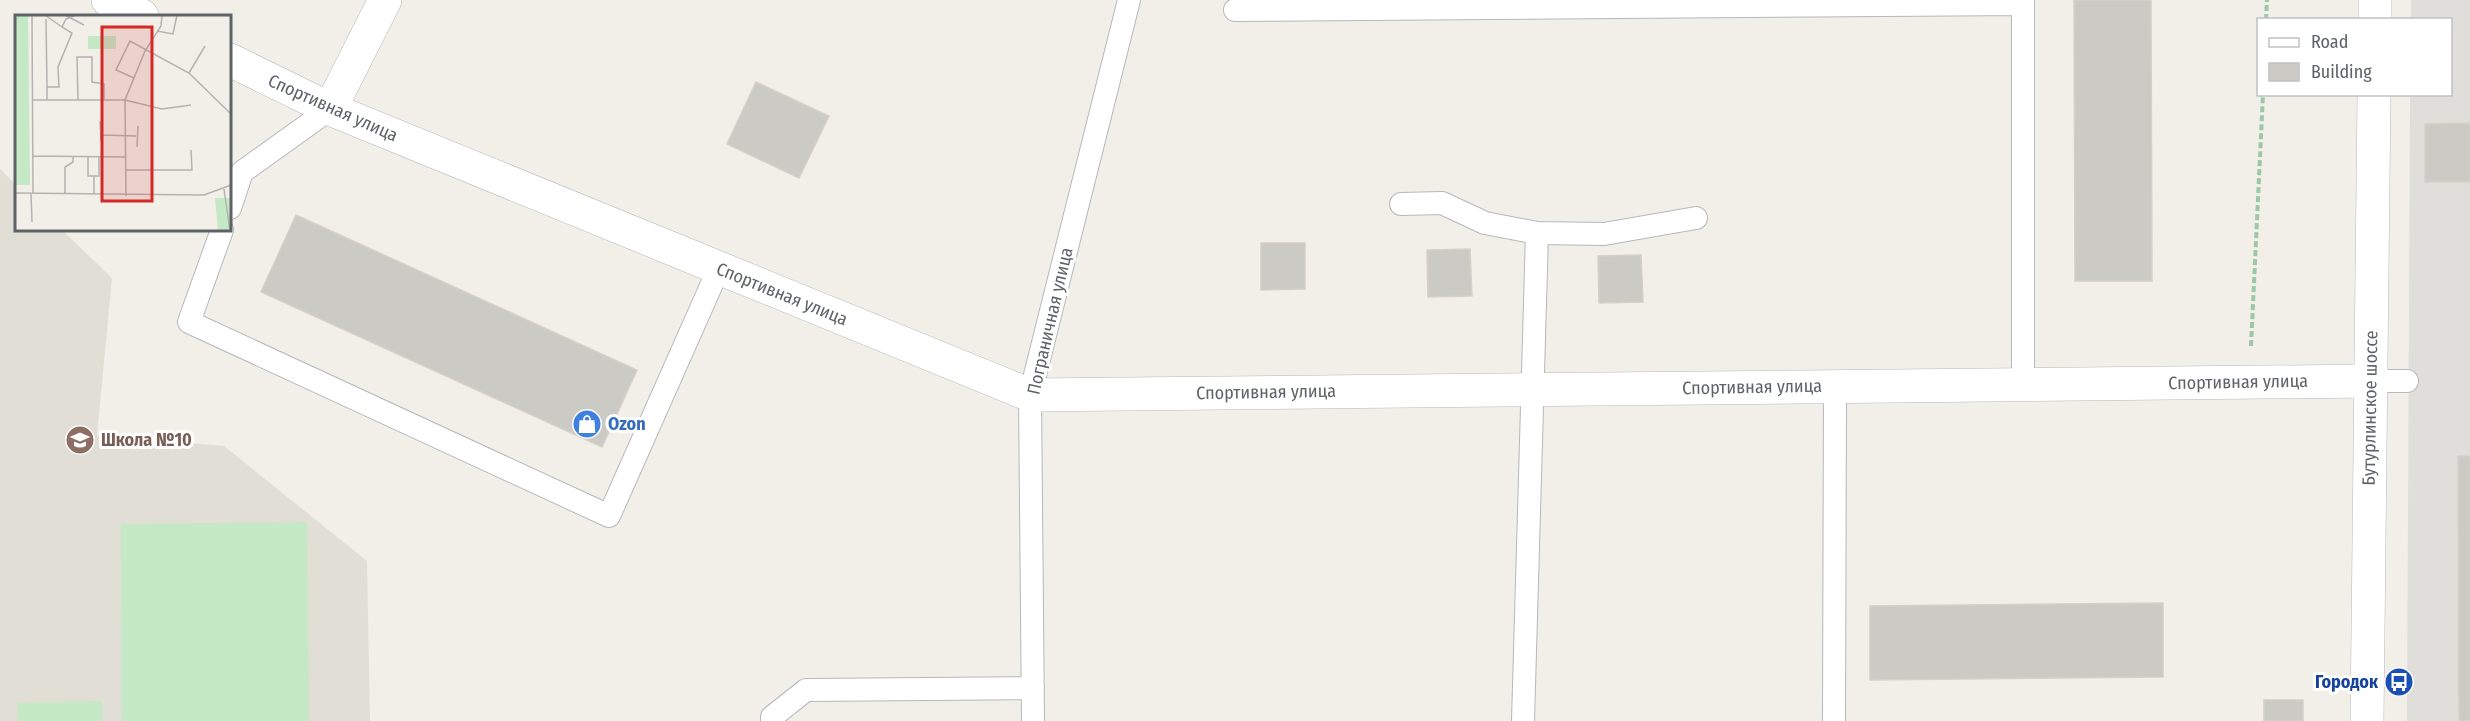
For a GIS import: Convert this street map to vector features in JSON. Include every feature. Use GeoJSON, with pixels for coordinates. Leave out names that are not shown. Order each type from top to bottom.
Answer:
{"type":"FeatureCollection","features":[{"type":"Feature","properties":{"kind":"street"},"geometry":{"type":"LineString","coordinates":[[108,0],[140,15]]}},
{"type":"Feature","properties":{"kind":"street"},"geometry":{"type":"LineString","coordinates":[[330,110],[385,0]]}},
{"type":"Feature","properties":{"kind":"street"},"geometry":{"type":"LineString","coordinates":[[2375,0],[2375,18]]}},
{"type":"Feature","properties":{"kind":"street","name":"Спортивная улица"},"geometry":{"type":"LineString","coordinates":[[231,60],[330,110],[1030,395],[2370,381]]}},
{"type":"Feature","properties":{"kind":"street","name":"Бутурлинское шоссе"},"geometry":{"type":"LineString","coordinates":[[2367,721],[2374,96]]}},
{"type":"Feature","properties":{"kind":"lane","name":"Пограничная улица"},"geometry":{"type":"LineString","coordinates":[[1033,721],[1030,395],[1130,0]]}},
{"type":"Feature","properties":{"kind":"lane"},"geometry":{"type":"LineString","coordinates":[[1235,10],[2023,2],[2023,385]]}},
{"type":"Feature","properties":{"kind":"lane"},"geometry":{"type":"LineString","coordinates":[[231,205],[242,172],[330,110]]}},
{"type":"Feature","properties":{"kind":"lane"},"geometry":{"type":"LineString","coordinates":[[1401,204],[1442,203],[1485,223],[1537,233],[1604,234],[1696,218]]}},
{"type":"Feature","properties":{"kind":"lane"},"geometry":{"type":"LineString","coordinates":[[222,231],[189,322],[609,516],[719,268]]}},
{"type":"Feature","properties":{"kind":"lane"},"geometry":{"type":"LineString","coordinates":[[1523,721],[1537,233]]}},
{"type":"Feature","properties":{"kind":"lane"},"geometry":{"type":"LineString","coordinates":[[2370,381],[2407,381]]}},
{"type":"Feature","properties":{"kind":"lane"},"geometry":{"type":"LineString","coordinates":[[1834,721],[1835,387]]}},
{"type":"Feature","properties":{"kind":"lane"},"geometry":{"type":"LineString","coordinates":[[772,721],[772,717],[806,690],[1033,688]]}},
{"type":"Feature","properties":{"kind":"path"},"geometry":{"type":"LineString","coordinates":[[2266,18],[2267,0]]}},
{"type":"Feature","properties":{"kind":"path"},"geometry":{"type":"LineString","coordinates":[[2250,382],[2263,96]]}},
{"type":"Feature","properties":{"kind":"shaded area"},"geometry":{"type":"Polygon","coordinates":[[[2411,0],[2470,0],[2470,721],[2407,721],[2410,96],[2452,96],[2452,18],[2411,18],[2411,0]]]}},
{"type":"Feature","properties":{"kind":"shaded area","name":"Школа №10"},"geometry":{"type":"Polygon","coordinates":[[[0,169],[15,184],[15,231],[63,231],[112,278],[97,435],[224,446],[367,561],[370,721],[0,721],[0,169]]]}},
{"type":"Feature","properties":{"kind":"green space"},"geometry":{"type":"Polygon","coordinates":[[[307,522],[309,721],[122,721],[121,524],[307,522]]]}},
{"type":"Feature","properties":{"kind":"green space"},"geometry":{"type":"Polygon","coordinates":[[[102,701],[102,721],[18,721],[17,703],[102,701]]]}},
{"type":"Feature","properties":{"kind":"building"},"geometry":{"type":"Polygon","coordinates":[[[2074,0],[2151,0],[2152,281],[2075,281],[2074,0]]]}},
{"type":"Feature","properties":{"kind":"building"},"geometry":{"type":"Polygon","coordinates":[[[756,82],[829,116],[799,178],[727,144],[756,82]]]}},
{"type":"Feature","properties":{"kind":"building"},"geometry":{"type":"Polygon","coordinates":[[[2470,123],[2470,182],[2425,182],[2425,124],[2470,123]]]}},
{"type":"Feature","properties":{"kind":"building"},"geometry":{"type":"Polygon","coordinates":[[[296,215],[637,370],[602,447],[261,292],[296,215]]]}},
{"type":"Feature","properties":{"kind":"building"},"geometry":{"type":"Polygon","coordinates":[[[1261,243],[1305,243],[1305,289],[1261,290],[1261,243]]]}},
{"type":"Feature","properties":{"kind":"building"},"geometry":{"type":"Polygon","coordinates":[[[1470,249],[1472,296],[1428,297],[1427,250],[1470,249]]]}},
{"type":"Feature","properties":{"kind":"building"},"geometry":{"type":"Polygon","coordinates":[[[1641,255],[1643,302],[1599,303],[1598,256],[1641,255]]]}},
{"type":"Feature","properties":{"kind":"building"},"geometry":{"type":"Polygon","coordinates":[[[2458,456],[2470,456],[2470,721],[2459,721],[2458,456]]]}},
{"type":"Feature","properties":{"kind":"building"},"geometry":{"type":"Polygon","coordinates":[[[2163,603],[2163,677],[1870,680],[1870,606],[2163,603]]]}},
{"type":"Feature","properties":{"kind":"building"},"geometry":{"type":"Polygon","coordinates":[[[2264,700],[2303,700],[2303,721],[2264,721],[2264,700]]]}},
{"type":"Feature","properties":{"kind":"place","name":"Ozon"},"geometry":{"type":"Point","coordinates":[587,424]}},
{"type":"Feature","properties":{"kind":"place","name":"Школа №10"},"geometry":{"type":"Point","coordinates":[80,440]}},
{"type":"Feature","properties":{"kind":"place","name":"Городок"},"geometry":{"type":"Point","coordinates":[2399,682]}}]}
